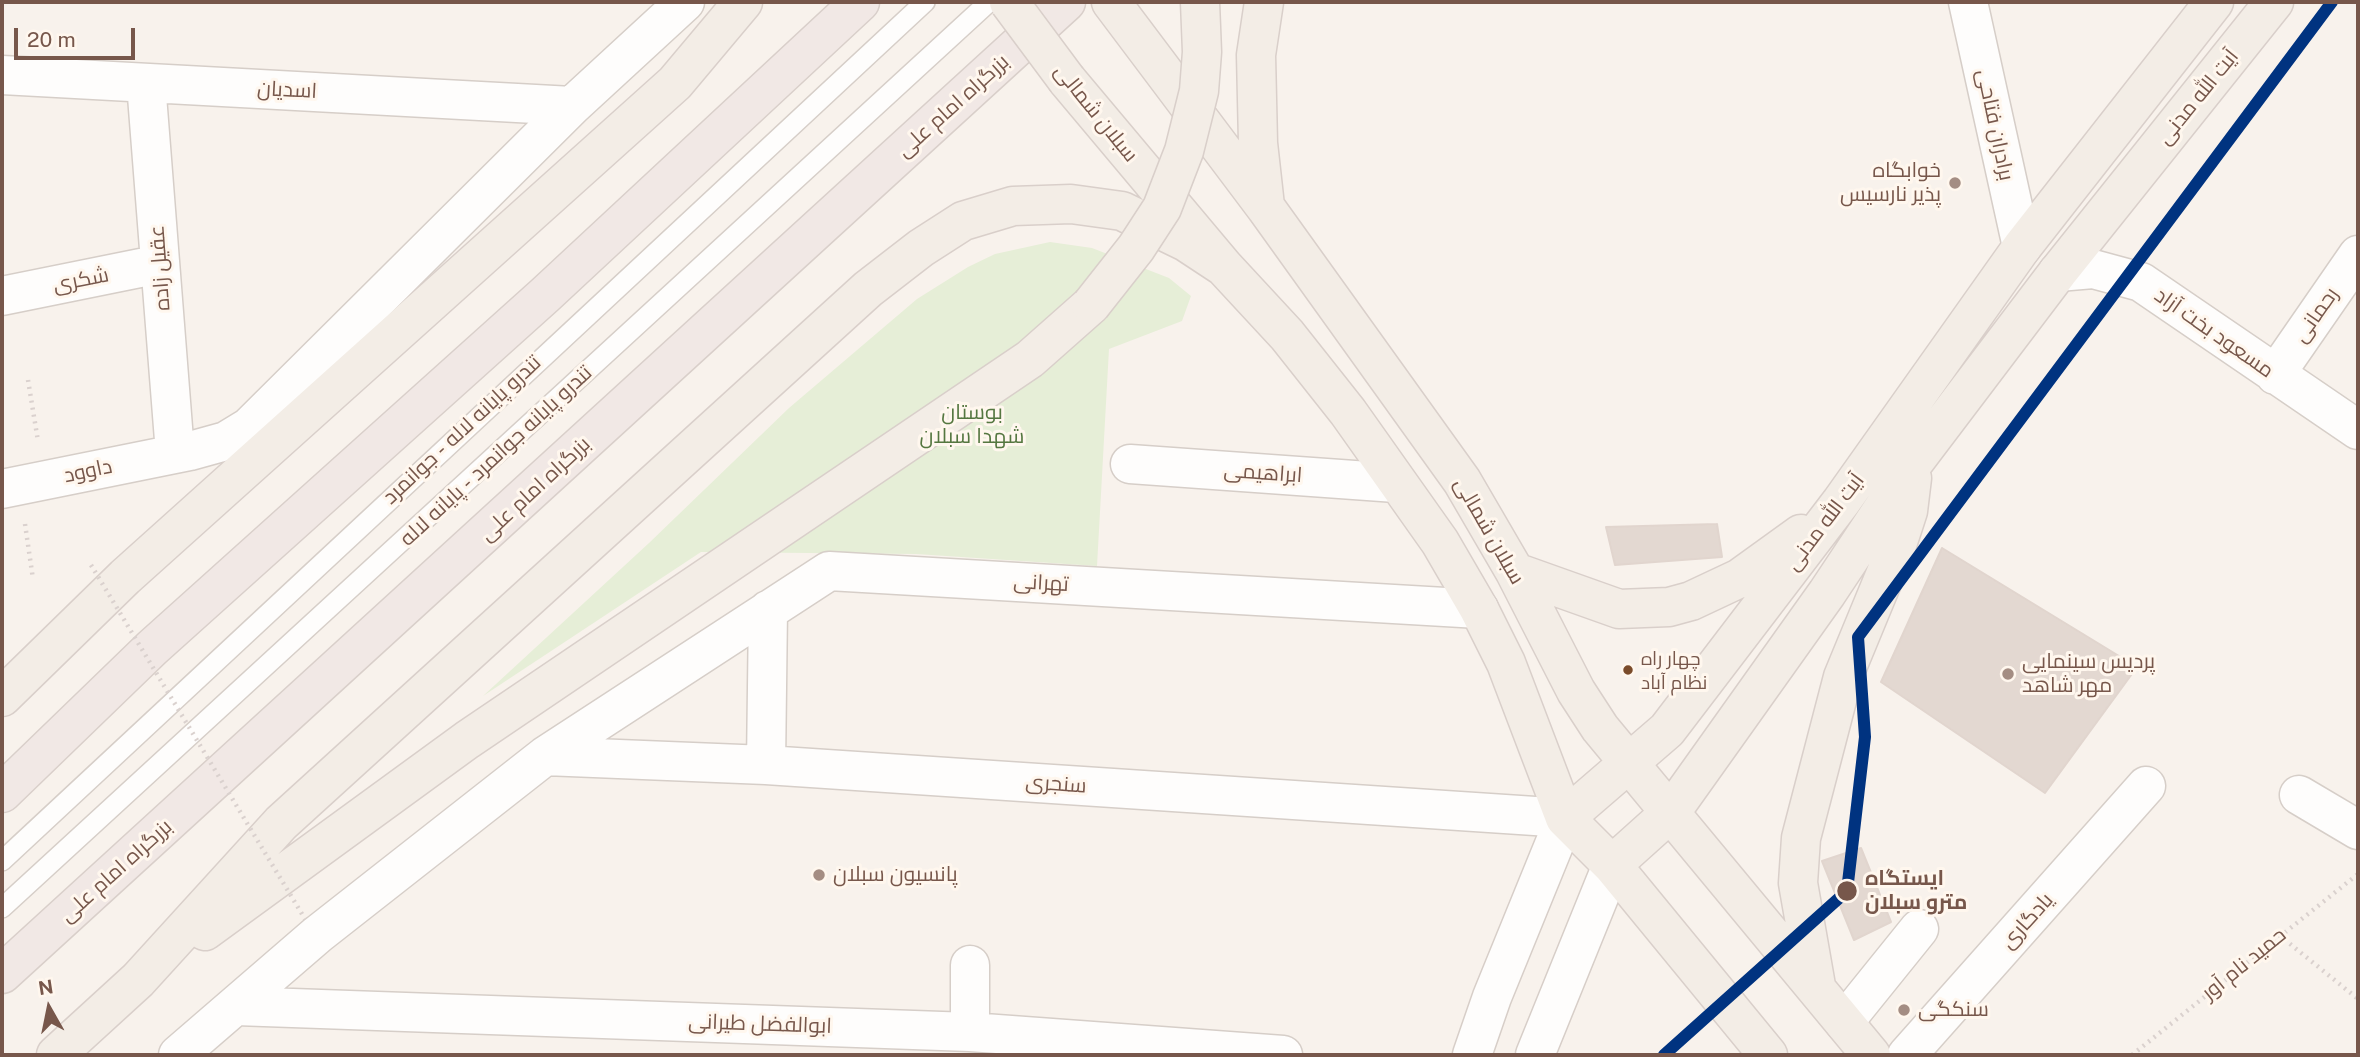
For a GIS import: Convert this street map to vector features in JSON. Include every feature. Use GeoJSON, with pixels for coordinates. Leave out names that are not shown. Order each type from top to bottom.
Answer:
{"type":"FeatureCollection","features":[{"type":"Feature","properties":{"kind":"highway"},"geometry":{"type":"LineString","coordinates":[[2,793],[152,648],[545,295],[860,2]]}},
{"type":"Feature","properties":{"kind":"highway","name":"بزرگراه امام علی"},"geometry":{"type":"LineString","coordinates":[[2,974],[1066,2]]}},
{"type":"Feature","properties":{"kind":"main road"},"geometry":{"type":"LineString","coordinates":[[2,697],[113,588],[675,83],[743,2]]}},
{"type":"Feature","properties":{"kind":"main road","name":"سبلان شمالی"},"geometry":{"type":"LineString","coordinates":[[1009,2],[1067,80],[1224,267],[1295,344],[1440,542],[1479,609],[1537,739],[1565,818]]}},
{"type":"Feature","properties":{"kind":"main road"},"geometry":{"type":"LineString","coordinates":[[138,980],[467,740],[1030,359],[1091,305],[1136,248],[1162,208],[1184,151],[1199,91],[1200,2]]}},
{"type":"Feature","properties":{"kind":"main road"},"geometry":{"type":"LineString","coordinates":[[1264,2],[1256,55],[1258,143],[1266,208]]}},
{"type":"Feature","properties":{"kind":"main road","name":"آیت الله مدنی"},"geometry":{"type":"LineString","coordinates":[[1565,818],[1632,763],[1667,730],[1841,502],[2022,247],[2214,2]]}},
{"type":"Feature","properties":{"kind":"main road","name":"آیت الله مدنی"},"geometry":{"type":"LineString","coordinates":[[1612,865],[1671,812],[1827,593],[1914,462],[2058,272],[2274,2]]}},
{"type":"Feature","properties":{"kind":"main road","name":"سبلان شمالی"},"geometry":{"type":"LineString","coordinates":[[1120,13],[1266,208],[1462,481],[1515,572],[1576,691],[1600,728],[1632,763],[1871,1055]]}},
{"type":"Feature","properties":{"kind":"main road"},"geometry":{"type":"LineString","coordinates":[[57,1055],[138,980],[281,823],[867,289],[920,248],[963,221],[1013,206],[1071,204],[1122,211],[1186,242],[1224,267]]}},
{"type":"Feature","properties":{"kind":"main road"},"geometry":{"type":"LineString","coordinates":[[2022,247],[2058,272]]}},
{"type":"Feature","properties":{"kind":"main road"},"geometry":{"type":"LineString","coordinates":[[1817,991],[1798,883],[1801,838],[1843,677],[1908,511],[1914,462]]}},
{"type":"Feature","properties":{"kind":"main road"},"geometry":{"type":"LineString","coordinates":[[1515,572],[1619,609],[1669,607],[1716,591],[1740,578],[1841,502]]}},
{"type":"Feature","properties":{"kind":"main road"},"geometry":{"type":"LineString","coordinates":[[1565,818],[1612,865],[1768,1055]]}},
{"type":"Feature","properties":{"kind":"street","name":"داوود"},"geometry":{"type":"LineString","coordinates":[[22,485],[226,441],[249,427],[572,106],[685,2]]}},
{"type":"Feature","properties":{"kind":"street","name":"برادران فتاحی"},"geometry":{"type":"LineString","coordinates":[[1968,2],[2022,247]]}},
{"type":"Feature","properties":{"kind":"street","name":"اسدیان"},"geometry":{"type":"LineString","coordinates":[[2,75],[572,106]]}},
{"type":"Feature","properties":{"kind":"street","name":"عقیل زاده"},"geometry":{"type":"LineString","coordinates":[[146,83],[175,453]]}},
{"type":"Feature","properties":{"kind":"street","name":"رحمانی"},"geometry":{"type":"LineString","coordinates":[[2275,375],[2358,255]]}},
{"type":"Feature","properties":{"kind":"street","name":"شکری"},"geometry":{"type":"LineString","coordinates":[[2,296],[160,264]]}},
{"type":"Feature","properties":{"kind":"street","name":"مسعود بخت آزاد"},"geometry":{"type":"LineString","coordinates":[[2058,272],[2093,268],[2141,282],[2358,430]]}},
{"type":"Feature","properties":{"kind":"street","name":"ابراهیمی"},"geometry":{"type":"LineString","coordinates":[[1130,464],[1396,483]]}},
{"type":"Feature","properties":{"kind":"street","name":"تهرانی"},"geometry":{"type":"LineString","coordinates":[[178,1055],[317,935],[545,757],[829,571],[1479,609]]}},
{"type":"Feature","properties":{"kind":"street"},"geometry":{"type":"LineString","coordinates":[[766,765],[768,610]]}},
{"type":"Feature","properties":{"kind":"street","name":"سنجری"},"geometry":{"type":"LineString","coordinates":[[545,757],[766,765],[1565,818]]}},
{"type":"Feature","properties":{"kind":"street","name":"یادگاری"},"geometry":{"type":"LineString","coordinates":[[1907,1055],[2146,786]]}},
{"type":"Feature","properties":{"kind":"street"},"geometry":{"type":"LineString","coordinates":[[2299,795],[2358,830]]}},
{"type":"Feature","properties":{"kind":"street","name":"آیت الله مدنی"},"geometry":{"type":"LineString","coordinates":[[1472,1055],[1492,997],[1565,818]]}},
{"type":"Feature","properties":{"kind":"street","name":"آیت الله مدنی"},"geometry":{"type":"LineString","coordinates":[[1535,1055],[1612,865]]}},
{"type":"Feature","properties":{"kind":"street"},"geometry":{"type":"LineString","coordinates":[[1844,1022],[1919,929]]}},
{"type":"Feature","properties":{"kind":"street"},"geometry":{"type":"LineString","coordinates":[[970,965],[970,1031]]}},
{"type":"Feature","properties":{"kind":"street","name":"ابوالفضل طیرانی"},"geometry":{"type":"LineString","coordinates":[[236,1006],[970,1031],[1283,1055]]}},
{"type":"Feature","properties":{"kind":"lane","name":"تندرو پایانه لاله - جوانمرد"},"geometry":{"type":"LineString","coordinates":[[2,861],[925,2]]}},
{"type":"Feature","properties":{"kind":"lane","name":"تندرو پایانه جوانمرد - پایانه لاله"},"geometry":{"type":"LineString","coordinates":[[2,908],[989,2]]}},
{"type":"Feature","properties":{"kind":"path"},"geometry":{"type":"LineString","coordinates":[[28,380],[22,485],[33,579]]}},
{"type":"Feature","properties":{"kind":"path"},"geometry":{"type":"LineString","coordinates":[[91,565],[305,919]]}},
{"type":"Feature","properties":{"kind":"path","name":"حمید نام آور"},"geometry":{"type":"LineString","coordinates":[[2132,1055],[2358,874]]}},
{"type":"Feature","properties":{"kind":"path"},"geometry":{"type":"LineString","coordinates":[[2279,935],[2358,999]]}},
{"type":"Feature","properties":{"kind":"green space","name":"بوستان شهدا سبلان"},"geometry":{"type":"Polygon","coordinates":[[[1050,242],[1092,248],[1169,278],[1191,296],[1182,321],[1109,349],[1097,566],[916,554],[701,552],[483,696],[649,543],[789,408],[917,299],[968,267],[995,254],[1050,242]]]}},
{"type":"Feature","properties":{"kind":"building"},"geometry":{"type":"Polygon","coordinates":[[[1717,524],[1722,557],[1615,565],[1606,527],[1717,524]]]}},
{"type":"Feature","properties":{"kind":"building","name":"پردیس سینمایی مهر شاهد"},"geometry":{"type":"Polygon","coordinates":[[[1942,548],[2137,667],[2045,793],[1881,682],[1942,548]]]}},
{"type":"Feature","properties":{"kind":"building"},"geometry":{"type":"Polygon","coordinates":[[[1861,848],[1891,922],[1854,940],[1822,861],[1861,848]]]}},
{"type":"Feature","properties":{"kind":"transit line"},"geometry":{"type":"LineString","coordinates":[[1664,1055],[1847,891],[1865,737],[1858,637],[2332,2]]}},
{"type":"Feature","properties":{"kind":"place","name":"خوابگاه پذیر نارسیس"},"geometry":{"type":"Point","coordinates":[1955,183]}},
{"type":"Feature","properties":{"kind":"place","name":"چهار راه نظام آباد"},"geometry":{"type":"Point","coordinates":[1628,670]}},
{"type":"Feature","properties":{"kind":"place","name":"پردیس سینمایی مهر شاهد"},"geometry":{"type":"Point","coordinates":[2008,674]}},
{"type":"Feature","properties":{"kind":"place","name":"پانسیون سبلان"},"geometry":{"type":"Point","coordinates":[819,875]}},
{"type":"Feature","properties":{"kind":"place","name":"ایستگاه مترو سبلان"},"geometry":{"type":"Point","coordinates":[1847,891]}},
{"type":"Feature","properties":{"kind":"place","name":"سنکگی"},"geometry":{"type":"Point","coordinates":[1904,1010]}}]}
